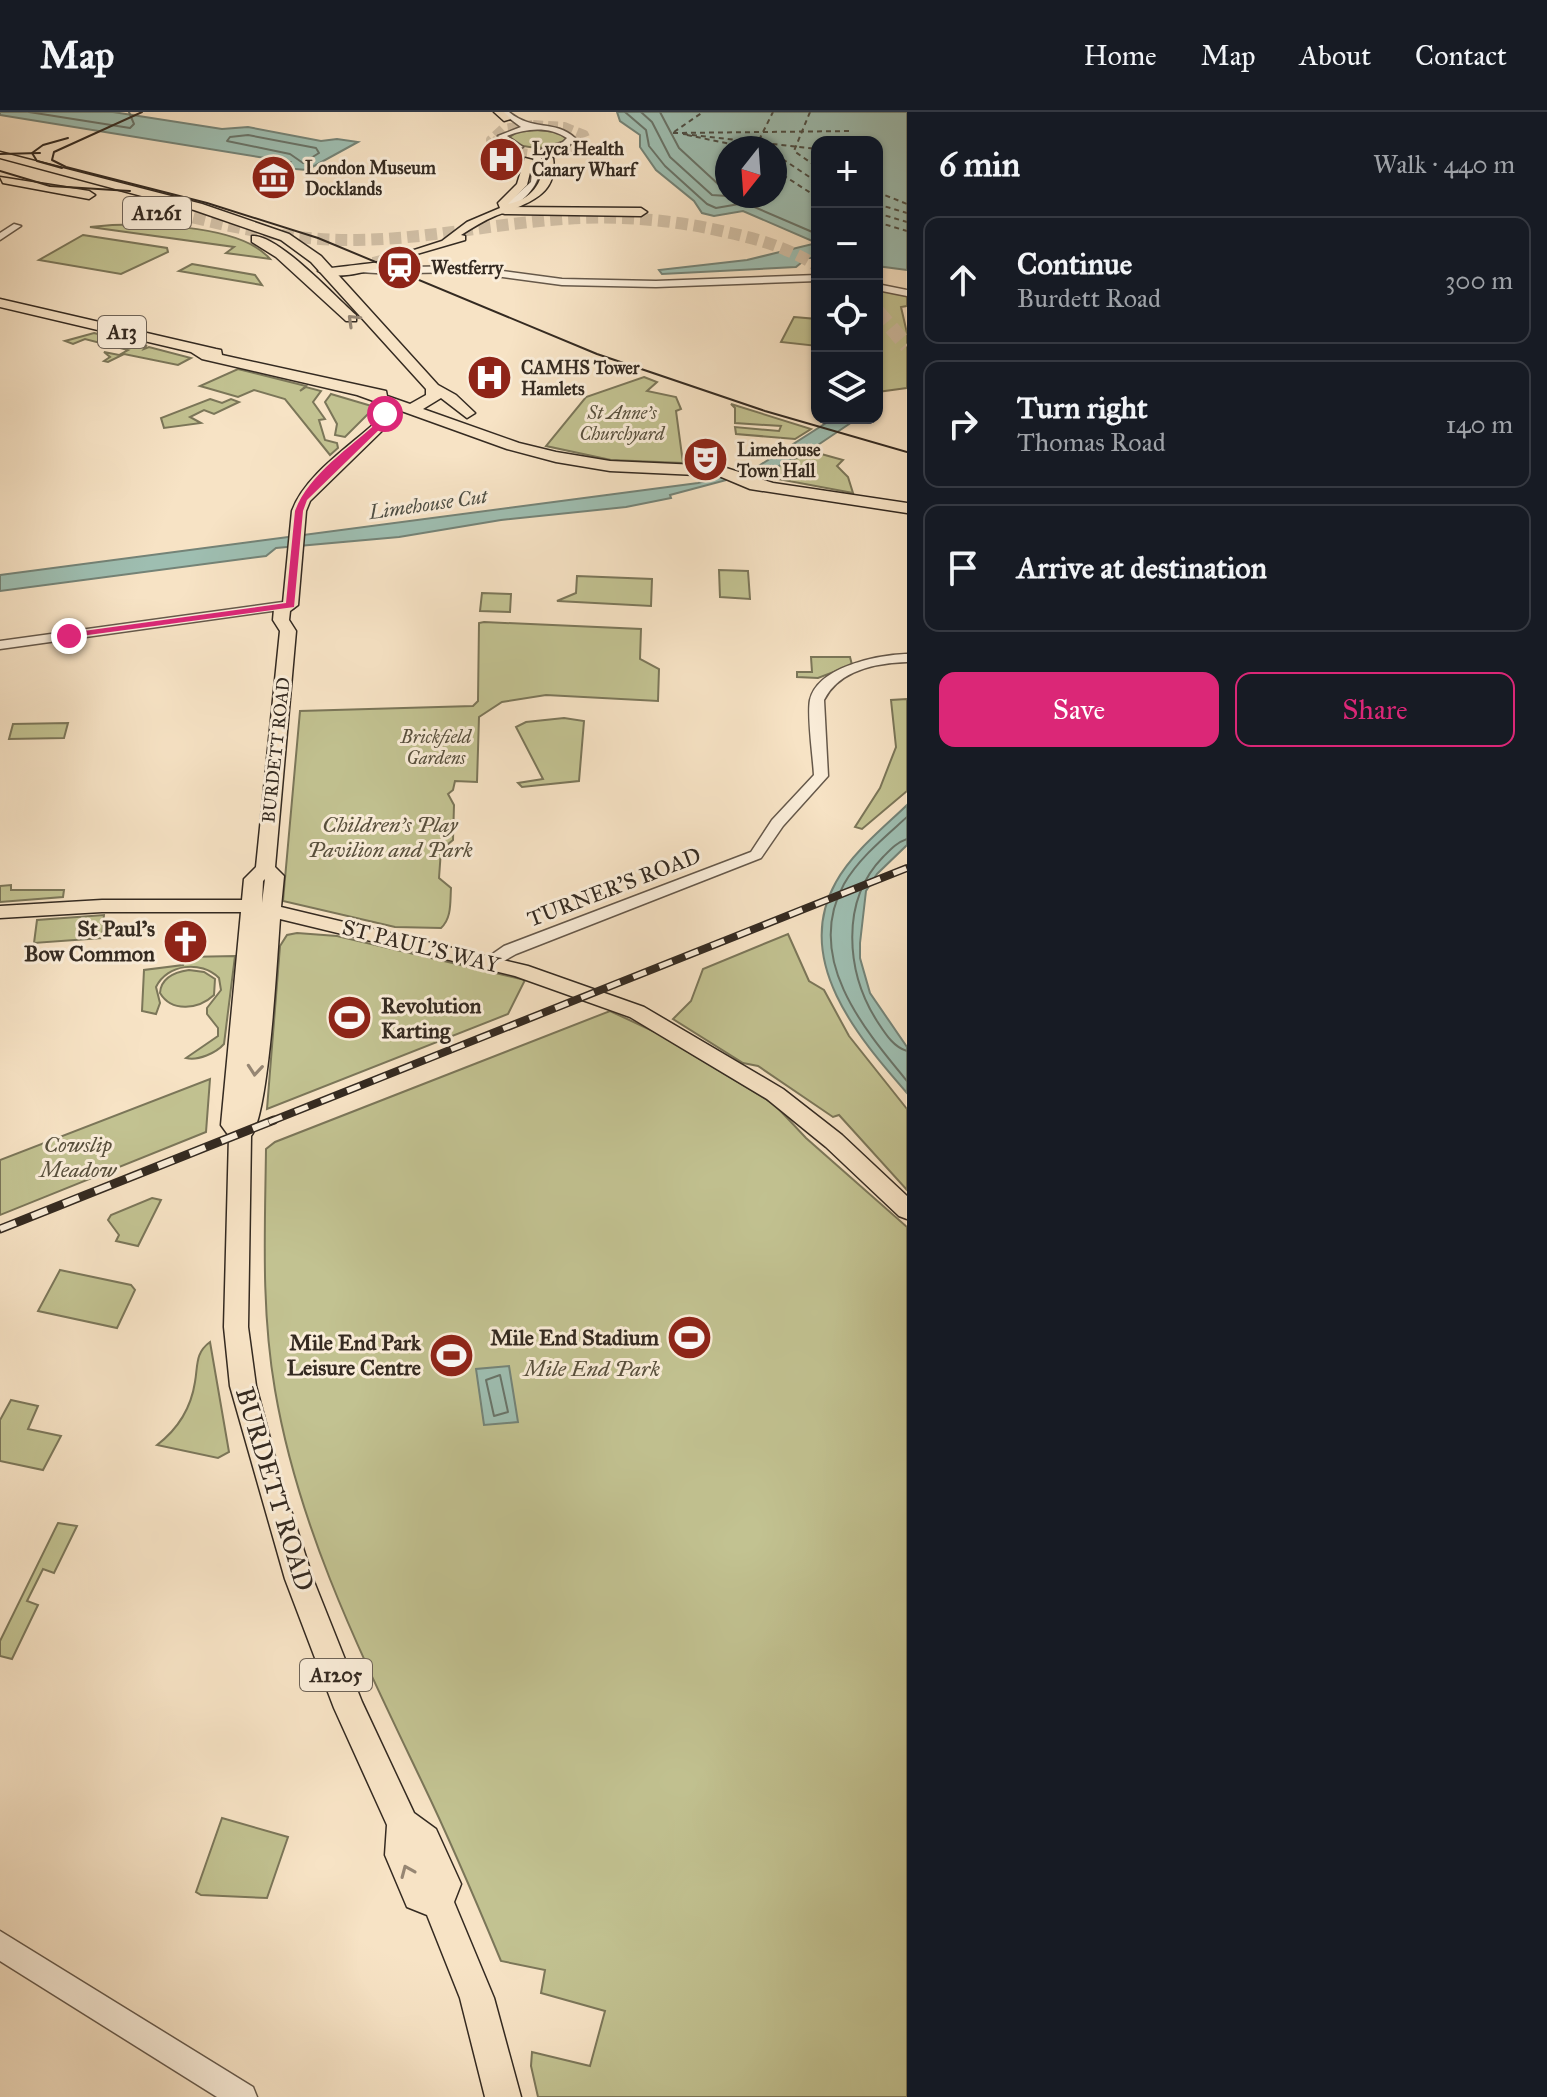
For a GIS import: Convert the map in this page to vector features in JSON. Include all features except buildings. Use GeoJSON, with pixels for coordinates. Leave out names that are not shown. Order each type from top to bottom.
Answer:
{"type":"FeatureCollection","features":[{"type":"Feature","properties":{"kind":"highway"},"geometry":{"type":"LineString","coordinates":[[0,161],[52,181],[144,202]]}},
{"type":"Feature","properties":{"kind":"highway","name":"A1261"},"geometry":{"type":"LineString","coordinates":[[0,161],[21,177],[3,180],[103,198]]}},
{"type":"Feature","properties":{"kind":"highway","name":"A1261"},"geometry":{"type":"LineString","coordinates":[[0,161],[234,227],[266,244],[331,299],[422,387],[421,394],[412,405]]}},
{"type":"Feature","properties":{"kind":"highway"},"geometry":{"type":"LineString","coordinates":[[530,201],[532,207],[547,211]]}},
{"type":"Feature","properties":{"kind":"highway"},"geometry":{"type":"LineString","coordinates":[[506,210],[547,211],[638,217],[525,216],[506,210]]}},
{"type":"Feature","properties":{"kind":"highway","name":"A1261"},"geometry":{"type":"LineString","coordinates":[[200,223],[264,228],[299,245],[433,388],[451,398],[467,413]]}},
{"type":"Feature","properties":{"kind":"highway","name":"A1261"},"geometry":{"type":"LineString","coordinates":[[292,264],[320,265]]}},
{"type":"Feature","properties":{"kind":"highway"},"geometry":{"type":"LineString","coordinates":[[320,265],[316,277],[331,299]]}},
{"type":"Feature","properties":{"kind":"highway","name":"A13"},"geometry":{"type":"LineString","coordinates":[[0,303],[35,315],[46,314],[412,405],[467,413],[527,445],[528,449]]}},
{"type":"Feature","properties":{"kind":"highway"},"geometry":{"type":"LineString","coordinates":[[412,405],[436,395],[433,388]]}},
{"type":"Feature","properties":{"kind":"highway","name":"A13"},"geometry":{"type":"LineString","coordinates":[[412,405],[485,436],[594,465],[724,476],[767,486],[907,508]]}},
{"type":"Feature","properties":{"kind":"main road"},"geometry":{"type":"LineString","coordinates":[[498,112],[506,115]]}},
{"type":"Feature","properties":{"kind":"main road"},"geometry":{"type":"LineString","coordinates":[[506,210],[502,205],[524,181],[528,153]]}},
{"type":"Feature","properties":{"kind":"main road"},"geometry":{"type":"LineString","coordinates":[[336,282],[467,235],[506,210],[530,201],[548,179],[550,154]]}},
{"type":"Feature","properties":{"kind":"main road"},"geometry":{"type":"LineString","coordinates":[[320,265],[374,266]]}},
{"type":"Feature","properties":{"kind":"main road","name":"BURDETT ROAD"},"geometry":{"type":"LineString","coordinates":[[412,405],[383,422],[307,494],[299,511],[290,605],[299,614],[297,624],[288,631],[265,869],[255,876],[267,941],[254,1079],[247,1126],[240,1135],[235,1300],[243,1386],[299,1579],[349,1708],[403,1824],[401,1855],[418,1896],[438,1902],[477,1998],[503,2097]]}},
{"type":"Feature","properties":{"kind":"main road","name":"ST PAUL'S WAY"},"geometry":{"type":"LineString","coordinates":[[0,912],[102,906],[233,904],[489,962],[637,1012],[775,1094],[806,1118],[907,1210]]}},
{"type":"Feature","properties":{"kind":"main road","name":"BURDETT ROAD"},"geometry":{"type":"LineString","coordinates":[[240,1135],[232,1125],[233,1095],[262,909]]}},
{"type":"Feature","properties":{"kind":"main road"},"geometry":{"type":"LineString","coordinates":[[267,941],[280,929],[318,921]]}},
{"type":"Feature","properties":{"kind":"street"},"geometry":{"type":"LineString","coordinates":[[506,115],[535,128],[561,132],[571,138],[550,154],[528,153],[500,143],[497,139],[519,121]]}},
{"type":"Feature","properties":{"kind":"street"},"geometry":{"type":"LineString","coordinates":[[506,210],[536,183],[528,153]]}},
{"type":"Feature","properties":{"kind":"street"},"geometry":{"type":"LineString","coordinates":[[0,223],[17,226],[0,237]]}},
{"type":"Feature","properties":{"kind":"street"},"geometry":{"type":"LineString","coordinates":[[411,270],[465,269],[567,282],[649,284],[811,278]]}},
{"type":"Feature","properties":{"kind":"street"},"geometry":{"type":"LineString","coordinates":[[883,288],[907,293]]}},
{"type":"Feature","properties":{"kind":"street"},"geometry":{"type":"LineString","coordinates":[[0,645],[290,605]]}},
{"type":"Feature","properties":{"kind":"street","name":"TURNER'S ROAD"},"geometry":{"type":"LineString","coordinates":[[489,962],[510,950],[756,855],[766,846],[771,831],[783,816],[821,776],[817,700],[822,689],[866,664],[907,658]]}},
{"type":"Feature","properties":{"kind":"street"},"geometry":{"type":"LineString","coordinates":[[0,1945],[243,2097]]}},
{"type":"Feature","properties":{"kind":"green space"},"geometry":{"type":"Polygon","coordinates":[[[517,132],[558,132],[567,139],[553,146],[537,148],[507,139],[517,132]]]}},
{"type":"Feature","properties":{"kind":"green space"},"geometry":{"type":"Polygon","coordinates":[[[159,225],[212,232],[256,247],[270,259],[226,253],[234,247],[90,227],[159,225]]]}},
{"type":"Feature","properties":{"kind":"green space"},"geometry":{"type":"Polygon","coordinates":[[[83,235],[167,248],[168,252],[121,274],[39,260],[83,235]]]}},
{"type":"Feature","properties":{"kind":"green space"},"geometry":{"type":"Polygon","coordinates":[[[192,264],[255,275],[262,285],[179,271],[192,264]]]}},
{"type":"Feature","properties":{"kind":"green space"},"geometry":{"type":"Polygon","coordinates":[[[883,290],[907,296],[907,306],[901,307],[907,333],[907,388],[883,391],[883,290]]]}},
{"type":"Feature","properties":{"kind":"green space"},"geometry":{"type":"Polygon","coordinates":[[[794,317],[811,318],[811,345],[781,342],[794,317]]]}},
{"type":"Feature","properties":{"kind":"green space"},"geometry":{"type":"Polygon","coordinates":[[[94,333],[146,346],[144,349],[149,347],[191,358],[178,365],[124,354],[108,362],[104,361],[110,357],[104,352],[119,355],[128,350],[85,339],[73,344],[65,341],[94,333]]]}},
{"type":"Feature","properties":{"kind":"green space"},"geometry":{"type":"Polygon","coordinates":[[[238,369],[306,386],[300,391],[306,387],[321,391],[313,402],[325,419],[319,420],[325,440],[337,443],[338,448],[330,455],[285,399],[254,390],[238,397],[200,386],[238,369]]]}},
{"type":"Feature","properties":{"kind":"green space","name":"St Anne's Churchyard"},"geometry":{"type":"Polygon","coordinates":[[[644,377],[657,382],[647,391],[676,397],[681,409],[676,411],[683,463],[611,460],[546,446],[586,397],[644,377]]]}},
{"type":"Feature","properties":{"kind":"green space"},"geometry":{"type":"Polygon","coordinates":[[[331,394],[375,407],[345,437],[335,435],[337,424],[325,402],[331,394]]]}},
{"type":"Feature","properties":{"kind":"green space"},"geometry":{"type":"Polygon","coordinates":[[[210,399],[222,403],[231,399],[239,402],[214,414],[204,410],[190,417],[201,423],[164,428],[161,418],[210,399]]]}},
{"type":"Feature","properties":{"kind":"green space"},"geometry":{"type":"Polygon","coordinates":[[[731,404],[811,429],[795,439],[736,434],[735,427],[779,431],[781,426],[735,423],[735,408],[731,404]]]}},
{"type":"Feature","properties":{"kind":"green space"},"geometry":{"type":"Polygon","coordinates":[[[814,452],[843,460],[837,466],[848,477],[853,493],[751,474],[814,452]]]}},
{"type":"Feature","properties":{"kind":"green space"},"geometry":{"type":"Polygon","coordinates":[[[719,570],[748,571],[750,599],[720,597],[719,570]]]}},
{"type":"Feature","properties":{"kind":"green space"},"geometry":{"type":"Polygon","coordinates":[[[577,576],[652,579],[651,606],[557,601],[576,593],[577,576]]]}},
{"type":"Feature","properties":{"kind":"green space"},"geometry":{"type":"Polygon","coordinates":[[[482,593],[511,594],[510,612],[480,611],[482,593]]]}},
{"type":"Feature","properties":{"kind":"green space"},"geometry":{"type":"Polygon","coordinates":[[[479,623],[641,629],[640,659],[659,669],[658,701],[546,695],[502,702],[479,717],[477,782],[455,781],[453,790],[448,794],[454,805],[453,840],[441,850],[439,878],[451,888],[449,915],[441,928],[395,927],[283,901],[300,711],[473,706],[478,701],[479,623]]]}},
{"type":"Feature","properties":{"kind":"green space"},"geometry":{"type":"Polygon","coordinates":[[[811,657],[850,657],[852,665],[818,678],[797,677],[797,672],[812,672],[811,657]]]}},
{"type":"Feature","properties":{"kind":"green space"},"geometry":{"type":"Polygon","coordinates":[[[907,699],[907,791],[862,829],[855,827],[880,788],[896,747],[891,700],[907,699]]]}},
{"type":"Feature","properties":{"kind":"green space"},"geometry":{"type":"Polygon","coordinates":[[[564,718],[584,721],[579,781],[522,787],[518,783],[543,779],[516,727],[526,722],[564,718]]]}},
{"type":"Feature","properties":{"kind":"green space"},"geometry":{"type":"Polygon","coordinates":[[[68,723],[64,738],[9,739],[13,724],[68,723]]]}},
{"type":"Feature","properties":{"kind":"green space"},"geometry":{"type":"Polygon","coordinates":[[[11,885],[11,890],[64,890],[63,897],[0,902],[0,886],[11,885]]]}},
{"type":"Feature","properties":{"kind":"green space"},"geometry":{"type":"Polygon","coordinates":[[[104,915],[102,938],[34,943],[37,920],[104,915]]]}},
{"type":"Feature","properties":{"kind":"green space"},"geometry":{"type":"Polygon","coordinates":[[[788,934],[809,981],[824,990],[849,1036],[907,1109],[907,1190],[839,1115],[833,1117],[758,1066],[743,1063],[673,1019],[691,1001],[703,969],[788,934]]]}},
{"type":"Feature","properties":{"kind":"green space","name":"Revolution Karting"},"geometry":{"type":"Polygon","coordinates":[[[287,935],[337,936],[525,980],[508,1014],[267,1109],[280,946],[287,935]]]}},
{"type":"Feature","properties":{"kind":"green space"},"geometry":{"type":"Polygon","coordinates":[[[235,956],[224,1044],[206,1056],[186,1058],[218,1036],[218,1028],[207,1014],[207,1008],[221,990],[219,978],[212,972],[194,967],[168,973],[156,987],[160,1003],[156,1014],[142,1011],[144,970],[183,965],[185,957],[235,956]]]}},
{"type":"Feature","properties":{"kind":"green space"},"geometry":{"type":"Polygon","coordinates":[[[189,970],[204,972],[215,979],[214,995],[193,1006],[171,1004],[160,993],[163,983],[174,974],[189,970]]]}},
{"type":"Feature","properties":{"kind":"green space","name":"Mile End Park"},"geometry":{"type":"Polygon","coordinates":[[[610,1011],[655,1032],[774,1104],[806,1138],[907,1227],[907,2097],[538,2097],[531,2066],[532,2052],[590,2066],[605,2011],[541,1993],[545,1970],[501,1961],[335,1592],[316,1543],[286,1442],[275,1390],[268,1330],[266,1149],[275,1142],[610,1011]]]}},
{"type":"Feature","properties":{"kind":"green space","name":"Cowslip Meadow"},"geometry":{"type":"Polygon","coordinates":[[[210,1079],[206,1132],[0,1215],[0,1160],[210,1079]]]}},
{"type":"Feature","properties":{"kind":"green space"},"geometry":{"type":"Polygon","coordinates":[[[152,1198],[161,1200],[138,1246],[116,1241],[119,1235],[108,1220],[111,1215],[152,1198]]]}},
{"type":"Feature","properties":{"kind":"green space"},"geometry":{"type":"Polygon","coordinates":[[[60,1270],[131,1285],[135,1290],[117,1328],[38,1311],[60,1270]]]}},
{"type":"Feature","properties":{"kind":"green space"},"geometry":{"type":"Polygon","coordinates":[[[210,1342],[229,1452],[218,1458],[157,1445],[177,1425],[187,1409],[199,1355],[210,1342]]]}},
{"type":"Feature","properties":{"kind":"green space"},"geometry":{"type":"Polygon","coordinates":[[[11,1400],[38,1406],[28,1429],[61,1436],[43,1470],[0,1461],[0,1420],[11,1400]]]}},
{"type":"Feature","properties":{"kind":"green space"},"geometry":{"type":"Polygon","coordinates":[[[58,1523],[77,1526],[54,1573],[43,1569],[27,1601],[38,1605],[12,1659],[0,1656],[0,1641],[58,1523]]]}},
{"type":"Feature","properties":{"kind":"green space"},"geometry":{"type":"Polygon","coordinates":[[[222,1818],[288,1837],[267,1898],[201,1895],[196,1892],[222,1818]]]}},
{"type":"Feature","properties":{"kind":"water"},"geometry":{"type":"Polygon","coordinates":[[[0,112],[113,112],[222,129],[248,127],[321,141],[337,139],[358,142],[307,170],[283,168],[290,162],[0,115],[0,112]]]}},
{"type":"Feature","properties":{"kind":"water"},"geometry":{"type":"Polygon","coordinates":[[[617,112],[907,112],[907,270],[883,267],[883,136],[811,136],[811,240],[743,211],[714,216],[702,213],[694,201],[656,170],[640,147],[640,135],[620,121],[617,112]]]}},
{"type":"Feature","properties":{"kind":"water"},"geometry":{"type":"Polygon","coordinates":[[[811,244],[811,258],[796,267],[662,274],[659,270],[747,260],[811,244]]]}},
{"type":"Feature","properties":{"kind":"water"},"geometry":{"type":"Polygon","coordinates":[[[825,424],[849,424],[806,453],[779,466],[670,495],[671,498],[626,507],[501,520],[399,537],[276,548],[266,556],[0,591],[0,575],[698,483],[757,467],[825,424]]]}},
{"type":"Feature","properties":{"kind":"water"},"geometry":{"type":"Polygon","coordinates":[[[907,805],[907,845],[877,874],[866,891],[860,958],[870,993],[907,1047],[907,1093],[851,1022],[826,968],[822,940],[824,911],[836,882],[868,841],[907,805]]]}},
{"type":"Feature","properties":{"kind":"water"},"geometry":{"type":"Polygon","coordinates":[[[509,1366],[518,1422],[484,1425],[476,1369],[509,1366]]]}},
{"type":"Feature","properties":{"kind":"ferry route"},"geometry":{"type":"LineString","coordinates":[[674,132],[703,112]]}},
{"type":"Feature","properties":{"kind":"ferry route"},"geometry":{"type":"LineString","coordinates":[[763,132],[773,112]]}},
{"type":"Feature","properties":{"kind":"ferry route"},"geometry":{"type":"LineString","coordinates":[[802,132],[810,112]]}},
{"type":"Feature","properties":{"kind":"ferry route"},"geometry":{"type":"LineString","coordinates":[[802,132],[853,131]]}},
{"type":"Feature","properties":{"kind":"ferry route"},"geometry":{"type":"LineString","coordinates":[[673,133],[763,132]]}},
{"type":"Feature","properties":{"kind":"ferry route"},"geometry":{"type":"LineString","coordinates":[[761,136],[763,132]]}},
{"type":"Feature","properties":{"kind":"ferry route"},"geometry":{"type":"LineString","coordinates":[[763,132],[802,132]]}},
{"type":"Feature","properties":{"kind":"ferry route"},"geometry":{"type":"LineString","coordinates":[[796,147],[802,132]]}},
{"type":"Feature","properties":{"kind":"ferry route"},"geometry":{"type":"LineString","coordinates":[[683,134],[715,138]]}},
{"type":"Feature","properties":{"kind":"ferry route"},"geometry":{"type":"LineString","coordinates":[[687,135],[715,141]]}},
{"type":"Feature","properties":{"kind":"ferry route"},"geometry":{"type":"LineString","coordinates":[[787,146],[796,147]]}},
{"type":"Feature","properties":{"kind":"ferry route"},"geometry":{"type":"LineString","coordinates":[[796,147],[811,148]]}},
{"type":"Feature","properties":{"kind":"ferry route"},"geometry":{"type":"LineString","coordinates":[[796,147],[794,151],[811,163]]}},
{"type":"Feature","properties":{"kind":"ferry route"},"geometry":{"type":"LineString","coordinates":[[787,162],[811,178]]}},
{"type":"Feature","properties":{"kind":"ferry route"},"geometry":{"type":"LineString","coordinates":[[787,178],[811,193]]}},
{"type":"Feature","properties":{"kind":"ferry route"},"geometry":{"type":"LineString","coordinates":[[883,194],[907,204]]}},
{"type":"Feature","properties":{"kind":"ferry route"},"geometry":{"type":"LineString","coordinates":[[883,206],[907,213]]}},
{"type":"Feature","properties":{"kind":"ferry route"},"geometry":{"type":"LineString","coordinates":[[883,215],[907,222]]}},
{"type":"Feature","properties":{"kind":"ferry route"},"geometry":{"type":"LineString","coordinates":[[883,224],[907,231]]}},
{"type":"Feature","properties":{"kind":"tunnel"},"geometry":{"type":"LineString","coordinates":[[533,125],[564,127],[584,135],[586,140],[564,151],[539,155],[514,151],[491,140],[503,129],[533,125]]}},
{"type":"Feature","properties":{"kind":"tunnel"},"geometry":{"type":"LineString","coordinates":[[141,204],[248,230],[329,240],[413,237],[581,218],[654,220],[750,238],[784,249],[811,263]]}},
{"type":"Feature","properties":{"kind":"tunnel"},"geometry":{"type":"LineString","coordinates":[[373,262],[385,259]]}},
{"type":"Feature","properties":{"kind":"tunnel"},"geometry":{"type":"LineString","coordinates":[[883,318],[907,346]]}},
{"type":"Feature","properties":{"kind":"tram line"},"geometry":{"type":"LineString","coordinates":[[142,112],[54,152],[52,160],[66,167],[207,203],[318,238],[597,354],[765,411],[907,452]]}},
{"type":"Feature","properties":{"kind":"tram line"},"geometry":{"type":"LineString","coordinates":[[32,153],[43,145],[68,138]]}},
{"type":"Feature","properties":{"kind":"tram line"},"geometry":{"type":"LineString","coordinates":[[0,154],[32,153]]}},
{"type":"Feature","properties":{"kind":"tram line"},"geometry":{"type":"LineString","coordinates":[[32,153],[37,161],[62,168]]}},
{"type":"Feature","properties":{"kind":"tram line"},"geometry":{"type":"LineString","coordinates":[[32,153],[40,153]]}},
{"type":"Feature","properties":{"kind":"tram line"},"geometry":{"type":"LineString","coordinates":[[0,171],[50,186],[130,191]]}},
{"type":"Feature","properties":{"kind":"railway"},"geometry":{"type":"LineString","coordinates":[[269,1122],[907,868]]}},
{"type":"Feature","properties":{"kind":"railway"},"geometry":{"type":"LineString","coordinates":[[0,1229],[274,1120]]}},
{"type":"Feature","properties":{"kind":"place","name":"Lyca Health Canary Wharf"},"geometry":{"type":"Point","coordinates":[501,159]}},
{"type":"Feature","properties":{"kind":"place","name":"London Museum Docklands"},"geometry":{"type":"Point","coordinates":[274,178]}},
{"type":"Feature","properties":{"kind":"place","name":"Westferry"},"geometry":{"type":"Point","coordinates":[400,268]}},
{"type":"Feature","properties":{"kind":"place","name":"CAMHS Tower Hamlets"},"geometry":{"type":"Point","coordinates":[490,378]}},
{"type":"Feature","properties":{"kind":"place","name":"Limehouse Town Hall"},"geometry":{"type":"Point","coordinates":[706,460]}},
{"type":"Feature","properties":{"kind":"place","name":"St Paul's Bow Common"},"geometry":{"type":"Point","coordinates":[186,941]}},
{"type":"Feature","properties":{"kind":"place","name":"Revolution Karting"},"geometry":{"type":"Point","coordinates":[350,1018]}},
{"type":"Feature","properties":{"kind":"place","name":"Mile End Stadium"},"geometry":{"type":"Point","coordinates":[690,1337]}},
{"type":"Feature","properties":{"kind":"place","name":"Mile End Park Leisure Centre"},"geometry":{"type":"Point","coordinates":[452,1355]}},
{"type":"Feature","properties":{"kind":"route"},"geometry":{"type":"LineString","coordinates":[[69,636],[290,605],[299,511],[303,500],[383,422],[381,418],[385,414]]}},
{"type":"Feature","properties":{"kind":"water label","name":"Limehouse Cut"},"geometry":{"type":"Point","coordinates":[428,504]}},
{"type":"Feature","properties":{"kind":"park label","name":"Brickfield Gardens"},"geometry":{"type":"Point","coordinates":[436,747]}},
{"type":"Feature","properties":{"kind":"park label","name":"Children's Play Pavilion and Park"},"geometry":{"type":"Point","coordinates":[390,836]}}]}
